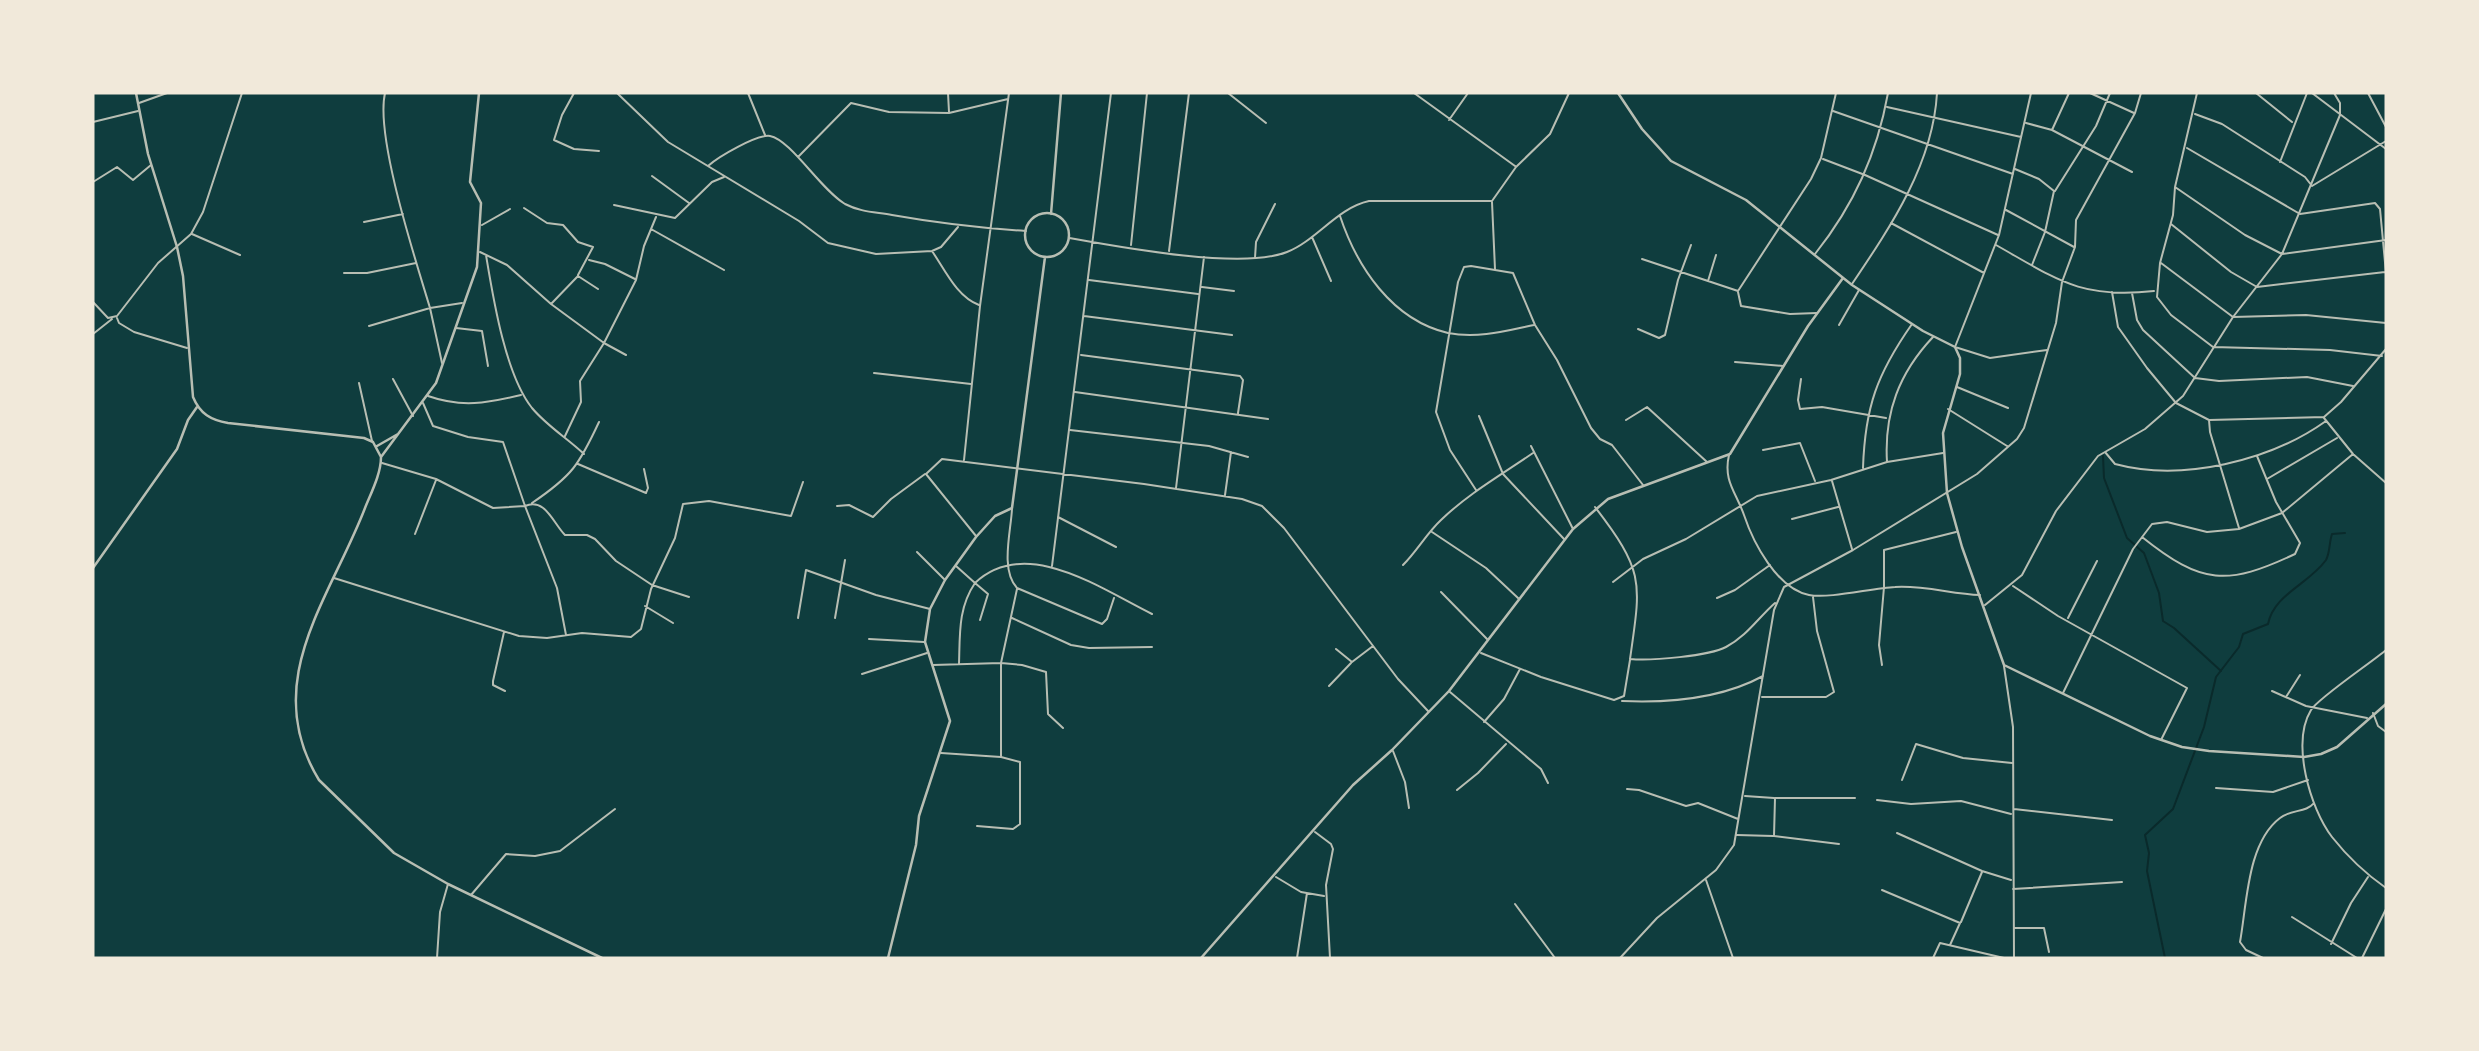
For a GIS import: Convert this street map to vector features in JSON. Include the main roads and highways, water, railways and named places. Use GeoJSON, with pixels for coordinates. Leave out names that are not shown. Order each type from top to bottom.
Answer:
{"type":"FeatureCollection","features":[{"type":"Feature","properties":{"kind":"waterway"},"geometry":{"type":"LineString","coordinates":[[2103,456],[2104,478],[2127,538],[2144,553],[2159,593],[2163,621],[2221,671]]}},
{"type":"Feature","properties":{"kind":"waterway"},"geometry":{"type":"LineString","coordinates":[[2165,958],[2147,871],[2149,853],[2145,835],[2173,809],[2204,727],[2216,677],[2239,647],[2243,634],[2268,624],[2277,605],[2326,560],[2332,534],[2345,533]]}}]}
